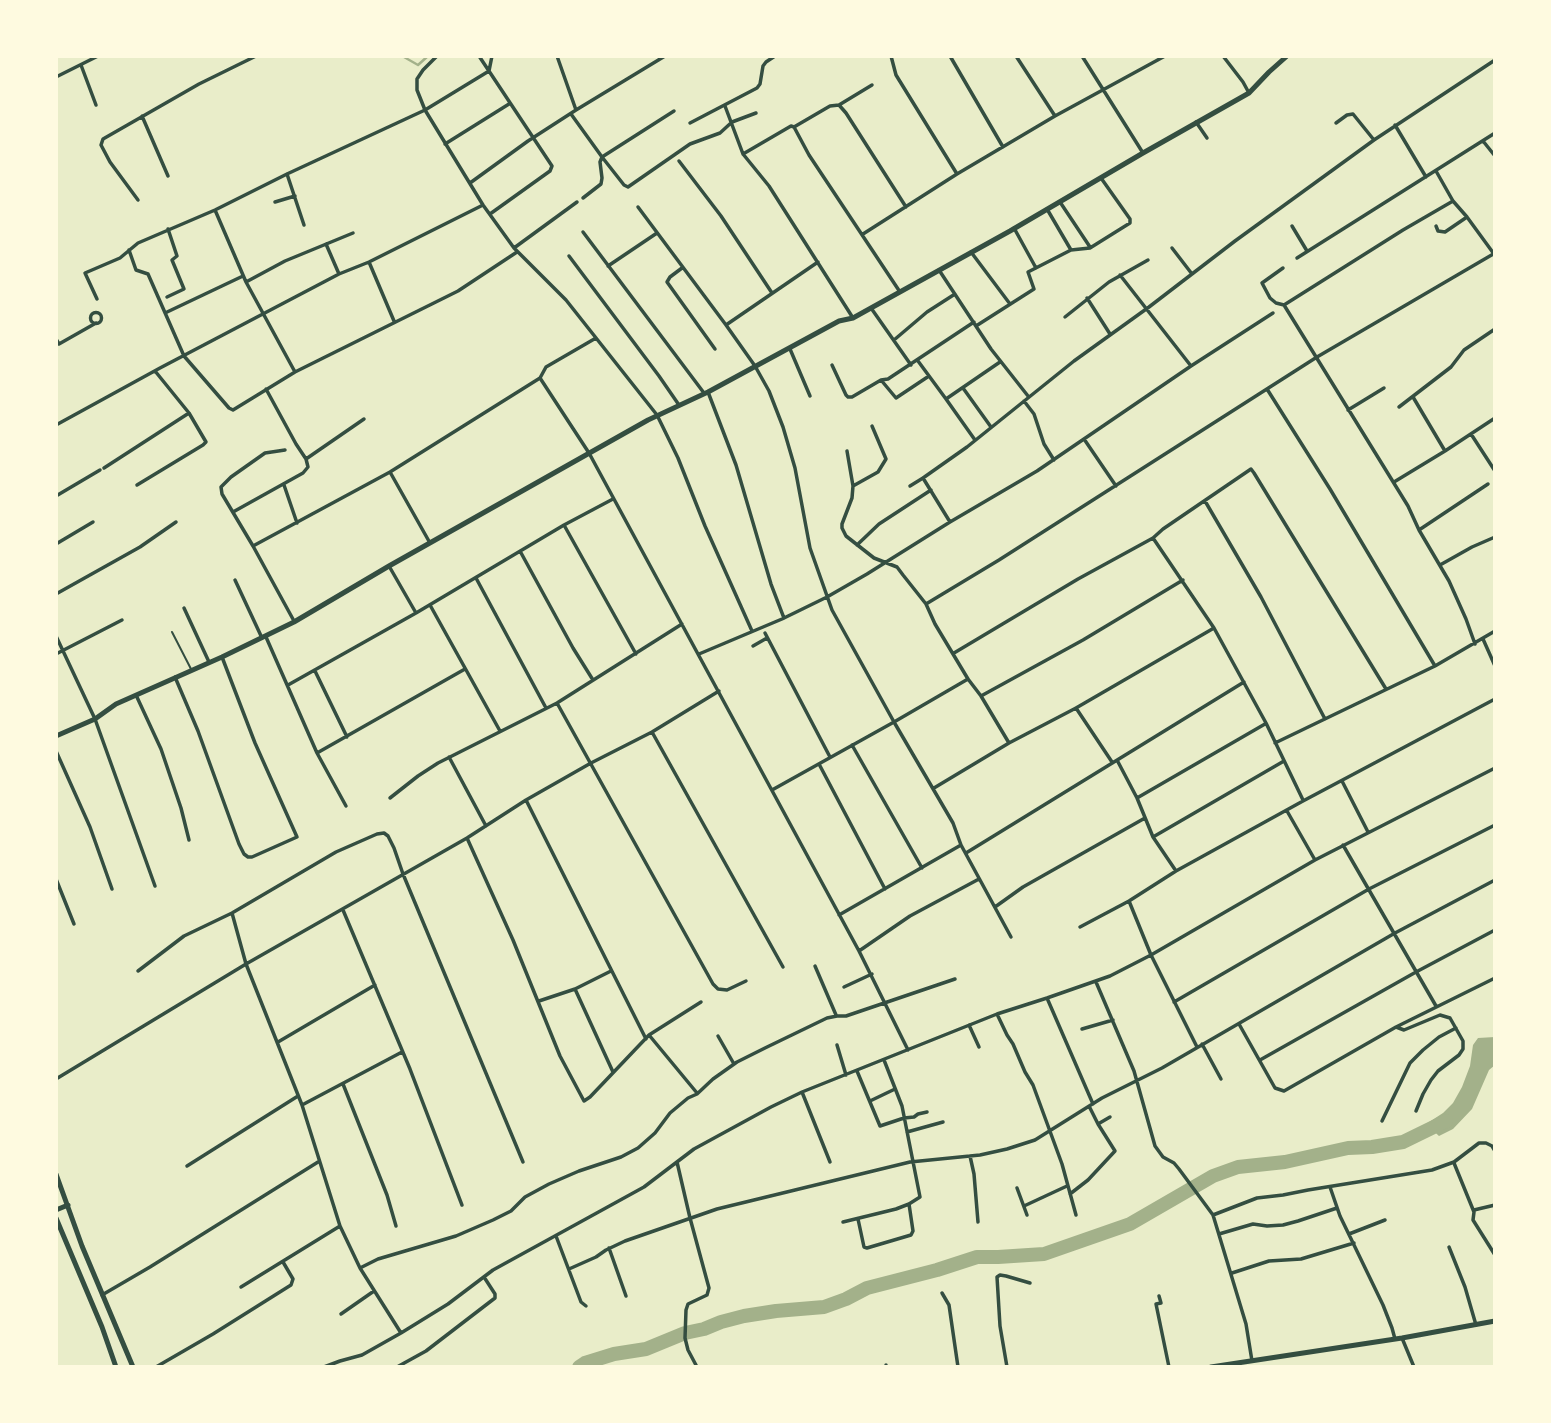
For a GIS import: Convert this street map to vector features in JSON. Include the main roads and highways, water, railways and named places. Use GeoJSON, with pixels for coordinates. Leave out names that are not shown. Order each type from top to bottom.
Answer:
{"type":"FeatureCollection","features":[{"type":"Feature","properties":{"kind":"main road"},"geometry":{"type":"LineString","coordinates":[[56,736],[95,719],[116,704],[294,622],[657,415],[706,393],[839,321],[853,318],[1249,93],[1287,56]]}},
{"type":"Feature","properties":{"kind":"main road"},"geometry":{"type":"LineString","coordinates":[[56,1174],[132,1367]]}},
{"type":"Feature","properties":{"kind":"main road"},"geometry":{"type":"LineString","coordinates":[[56,1203],[66,1202]]}},
{"type":"Feature","properties":{"kind":"main road"},"geometry":{"type":"LineString","coordinates":[[56,1210],[66,1202]]}},
{"type":"Feature","properties":{"kind":"main road"},"geometry":{"type":"LineString","coordinates":[[56,1218],[116,1367]]}},
{"type":"Feature","properties":{"kind":"main road"},"geometry":{"type":"LineString","coordinates":[[1211,1367],[1398,1339],[1495,1321]]}},
{"type":"Feature","properties":{"kind":"waterway"},"geometry":{"type":"LineString","coordinates":[[404,57],[418,65],[428,56]]}},
{"type":"Feature","properties":{"kind":"waterway"},"geometry":{"type":"LineString","coordinates":[[579,1367],[614,1354],[646,1349],[685,1333],[744,1316],[824,1307],[867,1288],[977,1257],[1044,1254],[1130,1224],[1213,1176],[1238,1167],[1285,1162],[1348,1148],[1403,1142],[1446,1121]]}}]}
